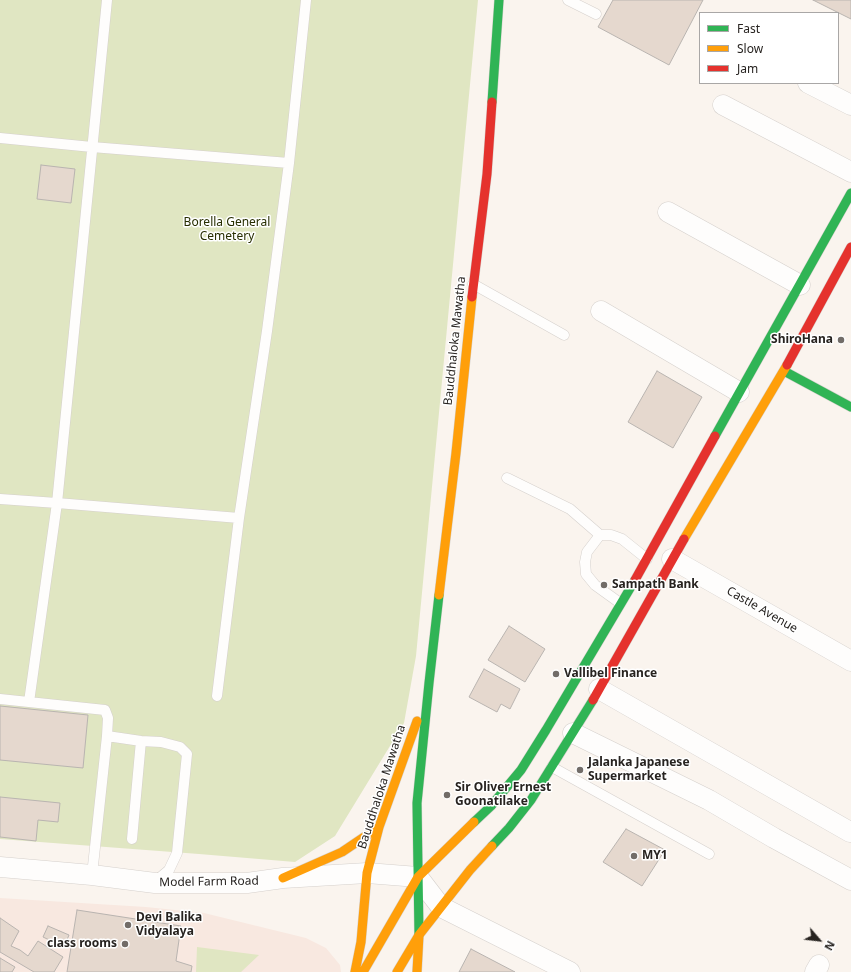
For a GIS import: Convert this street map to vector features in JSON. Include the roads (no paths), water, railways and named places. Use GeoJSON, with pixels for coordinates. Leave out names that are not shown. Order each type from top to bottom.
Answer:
{"type":"FeatureCollection","features":[{"type":"Feature","properties":{"kind":"main road","name":"Bauddhaloka Mawatha"},"geometry":{"type":"LineString","coordinates":[[417,972],[419,935],[417,803],[429,684],[456,453],[473,284],[488,174],[499,0]]}},
{"type":"Feature","properties":{"kind":"main road"},"geometry":{"type":"LineString","coordinates":[[363,972],[418,877],[491,806],[521,770],[646,559],[851,193]]}},
{"type":"Feature","properties":{"kind":"main road"},"geometry":{"type":"LineString","coordinates":[[397,972],[419,935],[470,870],[531,800],[552,768],[672,559],[784,371],[851,246]]}},
{"type":"Feature","properties":{"kind":"main road"},"geometry":{"type":"LineString","coordinates":[[784,371],[851,407]]}},
{"type":"Feature","properties":{"kind":"main road","name":"Bauddhaloka Mawatha"},"geometry":{"type":"LineString","coordinates":[[355,972],[361,942],[367,873],[379,827],[429,684]]}},
{"type":"Feature","properties":{"kind":"main road"},"geometry":{"type":"LineString","coordinates":[[283,878],[342,852],[379,827]]}},
{"type":"Feature","properties":{"kind":"street"},"geometry":{"type":"LineString","coordinates":[[810,84],[851,105]]}},
{"type":"Feature","properties":{"kind":"street"},"geometry":{"type":"LineString","coordinates":[[723,105],[851,172]]}},
{"type":"Feature","properties":{"kind":"street"},"geometry":{"type":"LineString","coordinates":[[668,212],[800,285]]}},
{"type":"Feature","properties":{"kind":"street"},"geometry":{"type":"LineString","coordinates":[[601,311],[740,392]]}},
{"type":"Feature","properties":{"kind":"street","name":"Castle Avenue"},"geometry":{"type":"LineString","coordinates":[[672,559],[851,661]]}},
{"type":"Feature","properties":{"kind":"street"},"geometry":{"type":"LineString","coordinates":[[598,689],[850,832]]}},
{"type":"Feature","properties":{"kind":"street"},"geometry":{"type":"LineString","coordinates":[[573,733],[710,800],[774,838],[851,880]]}},
{"type":"Feature","properties":{"kind":"street","name":"Model Farm Road"},"geometry":{"type":"LineString","coordinates":[[0,867],[92,875],[155,883],[247,883],[283,878],[367,873],[418,877]]}},
{"type":"Feature","properties":{"kind":"street"},"geometry":{"type":"LineString","coordinates":[[418,877],[441,907],[570,972]]}},
{"type":"Feature","properties":{"kind":"lane"},"geometry":{"type":"LineString","coordinates":[[29,702],[57,503],[107,0]]}},
{"type":"Feature","properties":{"kind":"lane"},"geometry":{"type":"LineString","coordinates":[[217,696],[239,518],[267,331],[289,163],[306,0]]}},
{"type":"Feature","properties":{"kind":"lane"},"geometry":{"type":"LineString","coordinates":[[568,0],[596,14]]}},
{"type":"Feature","properties":{"kind":"lane"},"geometry":{"type":"LineString","coordinates":[[0,138],[289,163]]}},
{"type":"Feature","properties":{"kind":"lane"},"geometry":{"type":"LineString","coordinates":[[473,284],[564,335]]}},
{"type":"Feature","properties":{"kind":"lane"},"geometry":{"type":"LineString","coordinates":[[507,478],[570,509],[600,535],[611,535],[622,539],[646,559]]}},
{"type":"Feature","properties":{"kind":"lane"},"geometry":{"type":"LineString","coordinates":[[0,500],[57,503],[239,518]]}},
{"type":"Feature","properties":{"kind":"lane"},"geometry":{"type":"LineString","coordinates":[[600,535],[586,552],[584,562],[586,574],[595,585],[620,603]]}},
{"type":"Feature","properties":{"kind":"lane"},"geometry":{"type":"LineString","coordinates":[[0,699],[104,710],[108,718],[107,736],[92,875]]}},
{"type":"Feature","properties":{"kind":"lane"},"geometry":{"type":"LineString","coordinates":[[107,736],[141,741],[161,742],[180,747],[187,754],[177,853],[169,870],[155,883]]}},
{"type":"Feature","properties":{"kind":"lane"},"geometry":{"type":"LineString","coordinates":[[132,839],[141,741]]}},
{"type":"Feature","properties":{"kind":"lane"},"geometry":{"type":"LineString","coordinates":[[552,768],[709,854]]}},
{"type":"Feature","properties":{"kind":"place","name":"ShiroHana"},"geometry":{"type":"Point","coordinates":[841,340]}},
{"type":"Feature","properties":{"kind":"place","name":"Sampath Bank"},"geometry":{"type":"Point","coordinates":[604,585]}},
{"type":"Feature","properties":{"kind":"place","name":"Vallibel Finance"},"geometry":{"type":"Point","coordinates":[556,674]}},
{"type":"Feature","properties":{"kind":"place","name":"Jalanka Japanese Supermarket"},"geometry":{"type":"Point","coordinates":[580,770]}},
{"type":"Feature","properties":{"kind":"place","name":"Sir Oliver Ernest Goonatilake"},"geometry":{"type":"Point","coordinates":[447,795]}},
{"type":"Feature","properties":{"kind":"place","name":"MY1"},"geometry":{"type":"Point","coordinates":[634,856]}},
{"type":"Feature","properties":{"kind":"place","name":"Devi Balika Vidyalaya"},"geometry":{"type":"Point","coordinates":[128,925]}},
{"type":"Feature","properties":{"kind":"place","name":"class rooms"},"geometry":{"type":"Point","coordinates":[125,944]}},
{"type":"Feature","properties":{"kind":"park label","name":"Borella General Cemetery"},"geometry":{"type":"Point","coordinates":[227,230]}}]}
